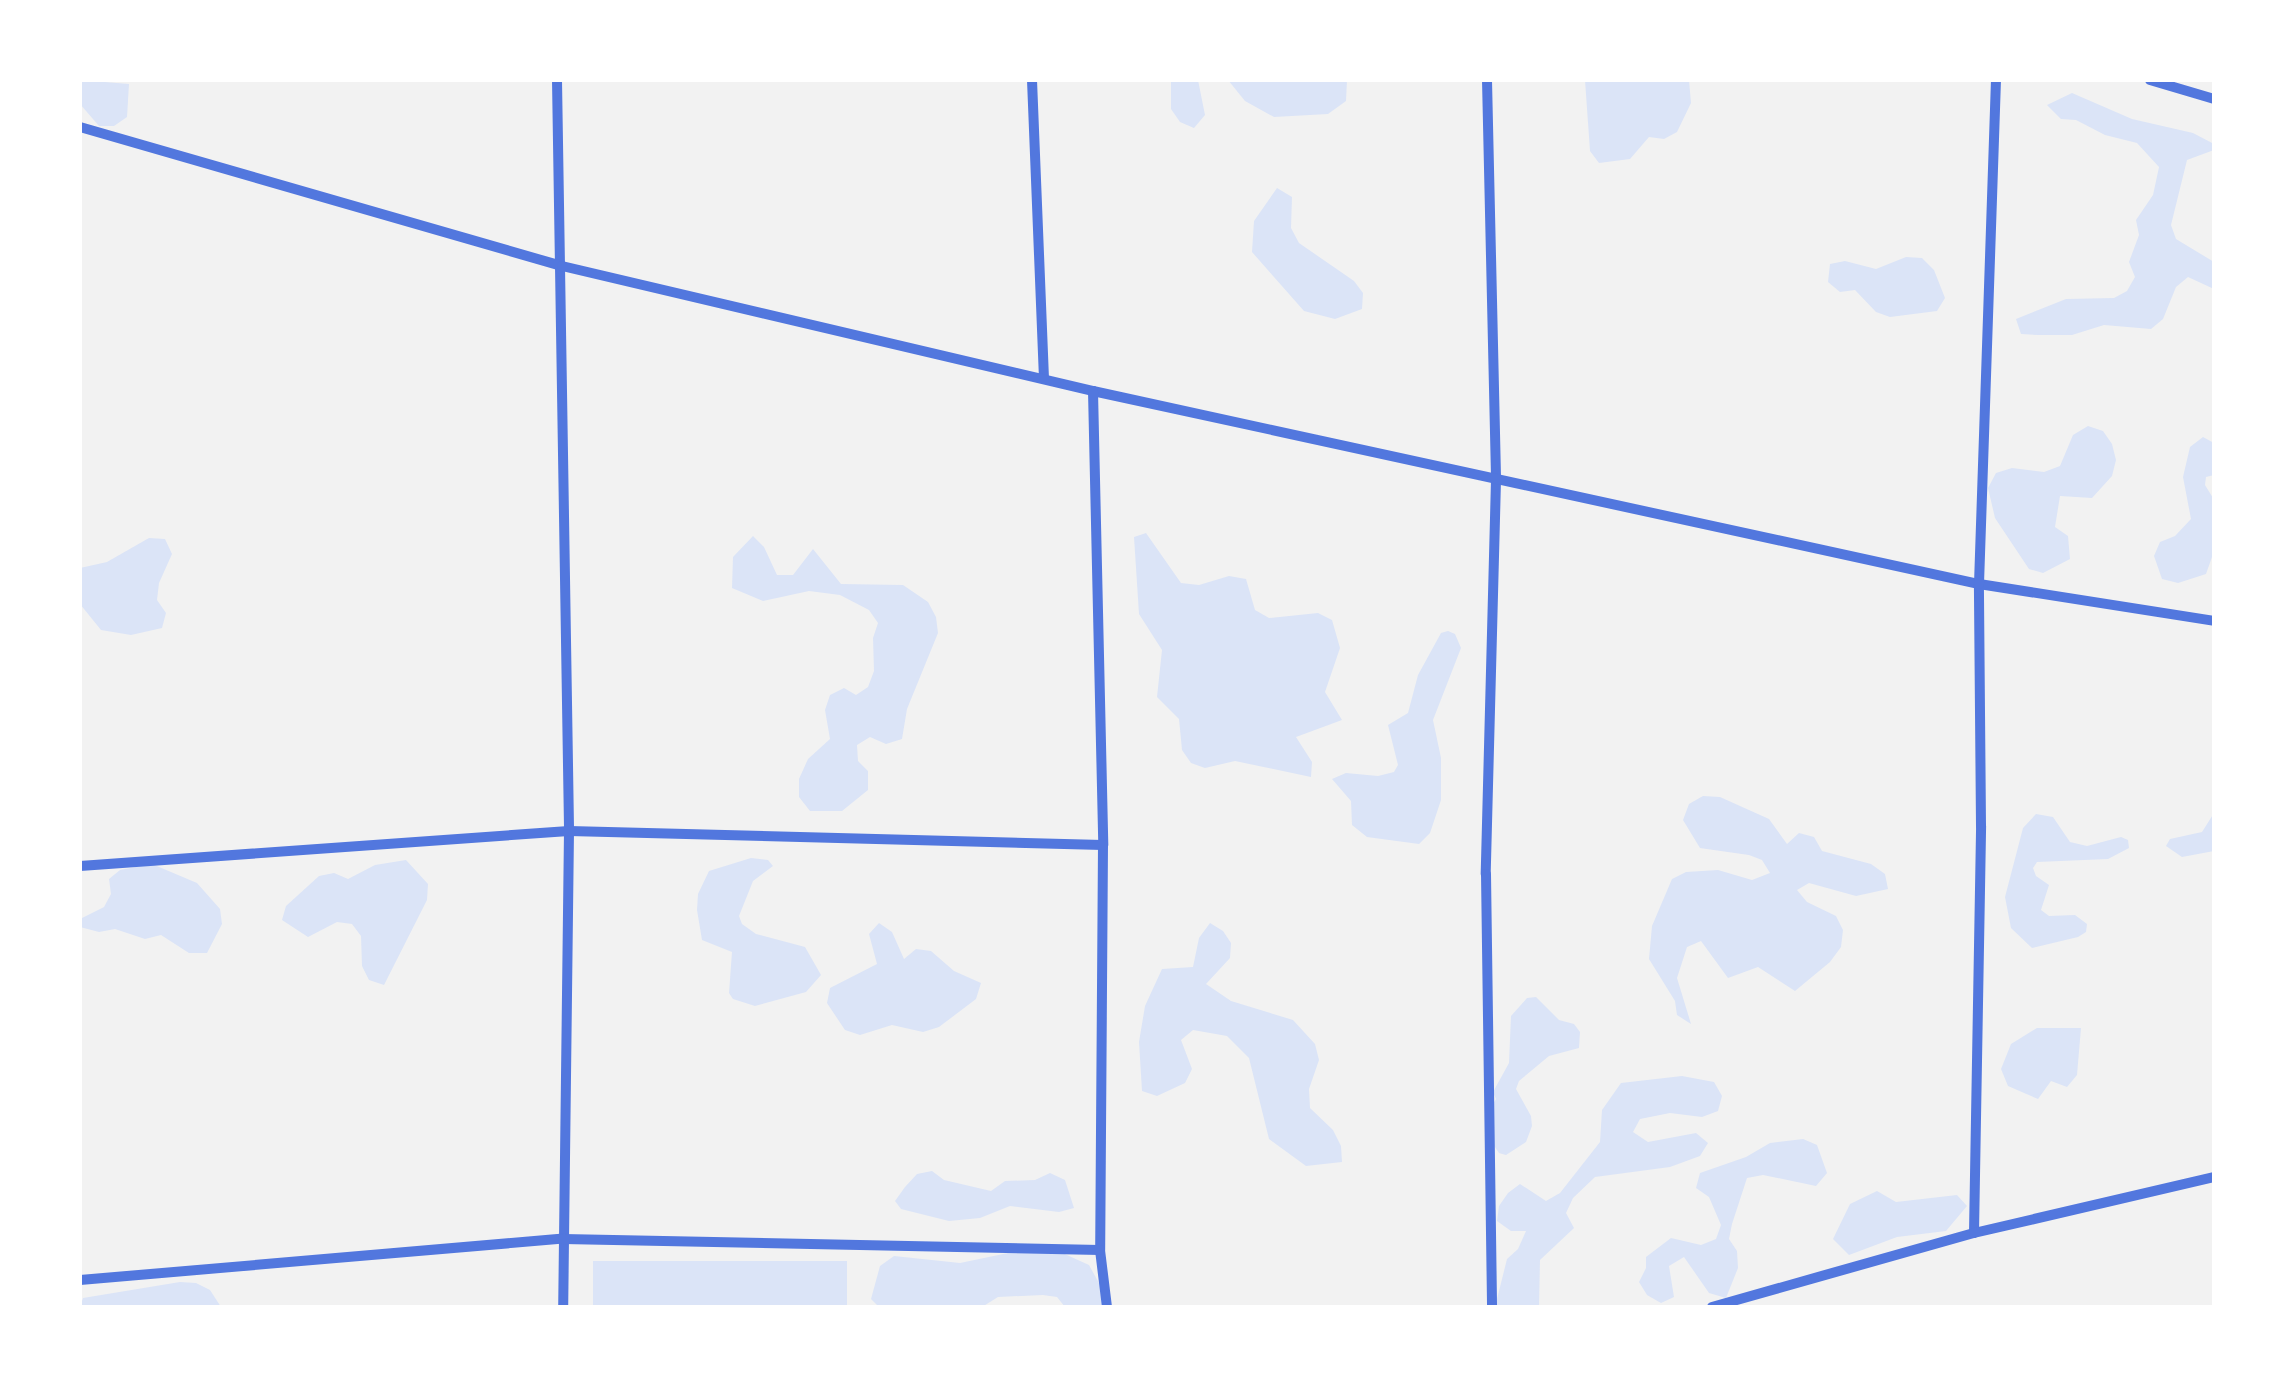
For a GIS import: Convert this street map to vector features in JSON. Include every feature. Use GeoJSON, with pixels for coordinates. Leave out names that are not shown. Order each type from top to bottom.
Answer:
{"type":"FeatureCollection","features":[{"type":"Feature","properties":{"kind":"street"},"geometry":{"type":"LineString","coordinates":[[557,80],[569,830],[563,1307]]}},
{"type":"Feature","properties":{"kind":"street"},"geometry":{"type":"LineString","coordinates":[[1032,80],[1044,378]]}},
{"type":"Feature","properties":{"kind":"street"},"geometry":{"type":"LineString","coordinates":[[1487,80],[1496,480],[1486,874],[1492,1307]]}},
{"type":"Feature","properties":{"kind":"street"},"geometry":{"type":"LineString","coordinates":[[1974,1234],[1982,826],[1979,584],[1996,80]]}},
{"type":"Feature","properties":{"kind":"street"},"geometry":{"type":"LineString","coordinates":[[2150,80],[2214,99]]}},
{"type":"Feature","properties":{"kind":"street"},"geometry":{"type":"LineString","coordinates":[[80,127],[562,266],[1092,390],[1979,584],[2214,620]]}},
{"type":"Feature","properties":{"kind":"street"},"geometry":{"type":"LineString","coordinates":[[1092,390],[1103,845],[1100,1250],[1107,1307]]}},
{"type":"Feature","properties":{"kind":"street"},"geometry":{"type":"LineString","coordinates":[[80,866],[569,830],[1103,845]]}},
{"type":"Feature","properties":{"kind":"street"},"geometry":{"type":"LineString","coordinates":[[1712,1307],[1974,1234],[2214,1177]]}},
{"type":"Feature","properties":{"kind":"street"},"geometry":{"type":"LineString","coordinates":[[80,1280],[563,1239],[1100,1250]]}},
{"type":"Feature","properties":{"kind":"shaded area"},"geometry":{"type":"Polygon","coordinates":[[[80,80],[129,84],[127,117],[114,126],[99,126],[80,104],[80,80]]]}},
{"type":"Feature","properties":{"kind":"shaded area"},"geometry":{"type":"Polygon","coordinates":[[[1171,80],[1198,80],[1205,115],[1194,128],[1180,122],[1171,109],[1171,80]]]}},
{"type":"Feature","properties":{"kind":"shaded area"},"geometry":{"type":"Polygon","coordinates":[[[1228,80],[1347,80],[1346,101],[1328,114],[1274,117],[1245,101],[1228,80]]]}},
{"type":"Feature","properties":{"kind":"shaded area"},"geometry":{"type":"Polygon","coordinates":[[[1585,80],[1689,80],[1691,103],[1677,132],[1664,139],[1649,137],[1630,159],[1599,163],[1590,151],[1585,80]]]}},
{"type":"Feature","properties":{"kind":"shaded area"},"geometry":{"type":"Polygon","coordinates":[[[2072,93],[2132,119],[2193,133],[2214,144],[2214,150],[2187,160],[2171,225],[2176,239],[2214,262],[2214,289],[2188,277],[2176,287],[2163,319],[2151,329],[2104,325],[2072,335],[2021,334],[2016,319],[2066,299],[2114,298],[2127,291],[2135,277],[2129,262],[2139,235],[2136,220],[2153,195],[2159,167],[2137,143],[2105,135],[2076,120],[2061,119],[2047,105],[2072,93]]]}},
{"type":"Feature","properties":{"kind":"shaded area"},"geometry":{"type":"Polygon","coordinates":[[[1277,188],[1292,197],[1291,228],[1299,243],[1354,281],[1363,293],[1362,309],[1335,319],[1304,311],[1252,252],[1254,221],[1277,188]]]}},
{"type":"Feature","properties":{"kind":"shaded area"},"geometry":{"type":"Polygon","coordinates":[[[1906,257],[1922,258],[1934,270],[1945,298],[1937,311],[1890,317],[1876,312],[1855,290],[1840,292],[1828,282],[1830,264],[1845,261],[1876,269],[1906,257]]]}},
{"type":"Feature","properties":{"kind":"shaded area"},"geometry":{"type":"Polygon","coordinates":[[[2088,426],[2103,431],[2112,444],[2116,460],[2112,476],[2092,498],[2060,496],[2055,527],[2068,536],[2070,559],[2043,573],[2029,569],[1995,518],[1988,488],[1996,473],[2012,468],[2044,472],[2060,466],[2073,435],[2088,426]]]}},
{"type":"Feature","properties":{"kind":"shaded area"},"geometry":{"type":"Polygon","coordinates":[[[2203,437],[2214,443],[2214,475],[2206,477],[2205,485],[2213,498],[2212,557],[2206,574],[2178,583],[2162,579],[2154,556],[2160,542],[2175,536],[2191,519],[2183,477],[2190,447],[2203,437]]]}},
{"type":"Feature","properties":{"kind":"shaded area"},"geometry":{"type":"Polygon","coordinates":[[[1146,533],[1181,583],[1199,585],[1229,576],[1246,579],[1255,610],[1269,618],[1318,613],[1332,620],[1340,648],[1325,692],[1342,720],[1296,737],[1312,762],[1311,777],[1235,761],[1205,768],[1191,763],[1182,750],[1179,719],[1157,697],[1162,650],[1139,614],[1134,537],[1146,533]]]}},
{"type":"Feature","properties":{"kind":"shaded area"},"geometry":{"type":"Polygon","coordinates":[[[753,536],[764,547],[777,575],[793,575],[813,549],[841,584],[903,585],[928,602],[936,617],[938,633],[907,709],[902,739],[886,744],[870,737],[857,745],[858,761],[868,771],[868,790],[842,811],[810,811],[799,797],[799,779],[808,759],[830,739],[825,710],[830,695],[844,688],[856,695],[868,687],[874,671],[873,638],[878,623],[869,610],[840,595],[809,591],[763,601],[732,588],[733,557],[753,536]]]}},
{"type":"Feature","properties":{"kind":"shaded area"},"geometry":{"type":"Polygon","coordinates":[[[149,538],[165,539],[172,554],[159,583],[157,600],[166,613],[162,628],[131,635],[101,630],[80,604],[80,568],[107,562],[149,538]]]}},
{"type":"Feature","properties":{"kind":"shaded area"},"geometry":{"type":"Polygon","coordinates":[[[1441,633],[1455,634],[1461,648],[1433,720],[1441,758],[1441,800],[1430,833],[1419,844],[1367,837],[1352,825],[1351,801],[1332,779],[1346,773],[1378,776],[1394,772],[1398,765],[1388,725],[1408,713],[1418,675],[1441,633]]]}},
{"type":"Feature","properties":{"kind":"shaded area"},"geometry":{"type":"Polygon","coordinates":[[[1703,796],[1720,797],[1769,819],[1787,844],[1799,833],[1814,837],[1822,851],[1871,864],[1885,874],[1888,889],[1856,896],[1809,883],[1797,890],[1807,902],[1836,916],[1843,930],[1841,947],[1830,962],[1795,991],[1758,967],[1728,978],[1701,941],[1687,947],[1677,978],[1691,1024],[1677,1015],[1675,1001],[1649,959],[1652,926],[1672,879],[1686,872],[1718,870],[1752,880],[1770,873],[1762,860],[1749,855],[1700,848],[1683,820],[1689,804],[1703,796]]]}},
{"type":"Feature","properties":{"kind":"shaded area"},"geometry":{"type":"Polygon","coordinates":[[[2214,813],[2214,851],[2182,857],[2166,846],[2170,839],[2202,832],[2214,813]]]}},
{"type":"Feature","properties":{"kind":"shaded area"},"geometry":{"type":"Polygon","coordinates":[[[2036,814],[2053,817],[2070,842],[2087,846],[2121,837],[2128,840],[2129,848],[2108,859],[2037,862],[2033,868],[2036,876],[2049,885],[2041,910],[2049,916],[2075,915],[2087,924],[2086,932],[2078,937],[2032,948],[2011,928],[2005,897],[2023,828],[2036,814]]]}},
{"type":"Feature","properties":{"kind":"shaded area"},"geometry":{"type":"Polygon","coordinates":[[[751,858],[768,860],[773,866],[753,881],[739,916],[742,924],[756,934],[805,947],[821,975],[806,992],[755,1006],[733,999],[729,993],[732,952],[702,940],[697,910],[698,894],[709,871],[751,858]]]}},
{"type":"Feature","properties":{"kind":"shaded area"},"geometry":{"type":"Polygon","coordinates":[[[406,860],[428,884],[427,900],[384,985],[369,980],[362,966],[361,936],[352,924],[337,922],[308,937],[282,920],[286,906],[319,876],[334,873],[348,879],[375,865],[406,860]]]}},
{"type":"Feature","properties":{"kind":"shaded area"},"geometry":{"type":"Polygon","coordinates":[[[152,864],[197,883],[220,909],[222,924],[207,953],[189,953],[161,935],[145,939],[115,929],[99,932],[80,927],[80,919],[104,907],[111,894],[109,879],[120,870],[152,864]]]}},
{"type":"Feature","properties":{"kind":"shaded area"},"geometry":{"type":"Polygon","coordinates":[[[879,923],[892,932],[904,959],[916,949],[931,951],[954,971],[981,983],[976,999],[939,1027],[923,1032],[892,1025],[860,1035],[845,1030],[827,1003],[830,988],[877,964],[869,934],[879,923]]]}},
{"type":"Feature","properties":{"kind":"shaded area"},"geometry":{"type":"Polygon","coordinates":[[[1210,923],[1223,931],[1231,943],[1230,958],[1206,984],[1231,1001],[1293,1020],[1315,1044],[1319,1060],[1309,1089],[1310,1108],[1333,1130],[1341,1146],[1342,1162],[1306,1166],[1269,1139],[1249,1058],[1227,1036],[1193,1030],[1181,1040],[1192,1069],[1185,1083],[1157,1096],[1142,1091],[1139,1042],[1145,1006],[1162,969],[1193,967],[1199,938],[1210,923]]]}},
{"type":"Feature","properties":{"kind":"shaded area"},"geometry":{"type":"Polygon","coordinates":[[[1536,997],[1559,1020],[1574,1024],[1580,1032],[1579,1048],[1549,1056],[1519,1081],[1516,1089],[1531,1116],[1532,1126],[1526,1142],[1506,1155],[1499,1153],[1490,1140],[1491,1107],[1496,1099],[1493,1092],[1509,1063],[1511,1016],[1527,998],[1536,997]]]}},
{"type":"Feature","properties":{"kind":"shaded area"},"geometry":{"type":"Polygon","coordinates":[[[2037,1028],[2081,1028],[2077,1075],[2067,1087],[2051,1081],[2038,1099],[2008,1086],[2001,1069],[2011,1044],[2037,1028]]]}},
{"type":"Feature","properties":{"kind":"shaded area"},"geometry":{"type":"Polygon","coordinates":[[[1682,1076],[1714,1082],[1722,1096],[1718,1111],[1702,1117],[1670,1113],[1640,1119],[1633,1132],[1648,1142],[1696,1133],[1708,1143],[1700,1156],[1670,1167],[1595,1177],[1573,1198],[1566,1213],[1574,1228],[1540,1260],[1539,1307],[1495,1307],[1507,1259],[1518,1249],[1526,1231],[1511,1231],[1497,1221],[1499,1206],[1508,1193],[1520,1184],[1546,1201],[1560,1193],[1600,1142],[1602,1110],[1621,1083],[1682,1076]]]}},
{"type":"Feature","properties":{"kind":"shaded area"},"geometry":{"type":"Polygon","coordinates":[[[1803,1139],[1817,1145],[1827,1173],[1816,1186],[1763,1175],[1747,1178],[1729,1239],[1737,1251],[1738,1268],[1726,1298],[1709,1293],[1684,1257],[1669,1266],[1674,1297],[1661,1303],[1647,1295],[1639,1282],[1646,1257],[1671,1238],[1701,1245],[1716,1239],[1721,1225],[1709,1197],[1696,1188],[1700,1173],[1746,1157],[1770,1143],[1803,1139]]]}},
{"type":"Feature","properties":{"kind":"shaded area"},"geometry":{"type":"Polygon","coordinates":[[[932,1171],[944,1180],[991,1191],[1005,1181],[1035,1180],[1050,1173],[1065,1180],[1074,1208],[1059,1212],[1010,1206],[980,1218],[949,1221],[901,1209],[895,1201],[905,1187],[917,1174],[932,1171]]]}},
{"type":"Feature","properties":{"kind":"shaded area"},"geometry":{"type":"Polygon","coordinates":[[[1877,1191],[1896,1202],[1957,1195],[1967,1206],[1946,1231],[1897,1237],[1849,1255],[1833,1239],[1850,1204],[1877,1191]]]}},
{"type":"Feature","properties":{"kind":"shaded area"},"geometry":{"type":"Polygon","coordinates":[[[1058,1251],[1089,1265],[1105,1294],[1105,1307],[1065,1307],[1057,1297],[1043,1295],[998,1297],[982,1307],[879,1307],[871,1299],[880,1266],[894,1256],[960,1263],[1008,1253],[1058,1251]]]}},
{"type":"Feature","properties":{"kind":"shaded area"},"geometry":{"type":"Polygon","coordinates":[[[593,1261],[847,1261],[847,1307],[593,1307],[593,1261]]]}},
{"type":"Feature","properties":{"kind":"shaded area"},"geometry":{"type":"Polygon","coordinates":[[[180,1282],[196,1283],[210,1290],[221,1307],[80,1307],[83,1298],[180,1282]]]}}]}
